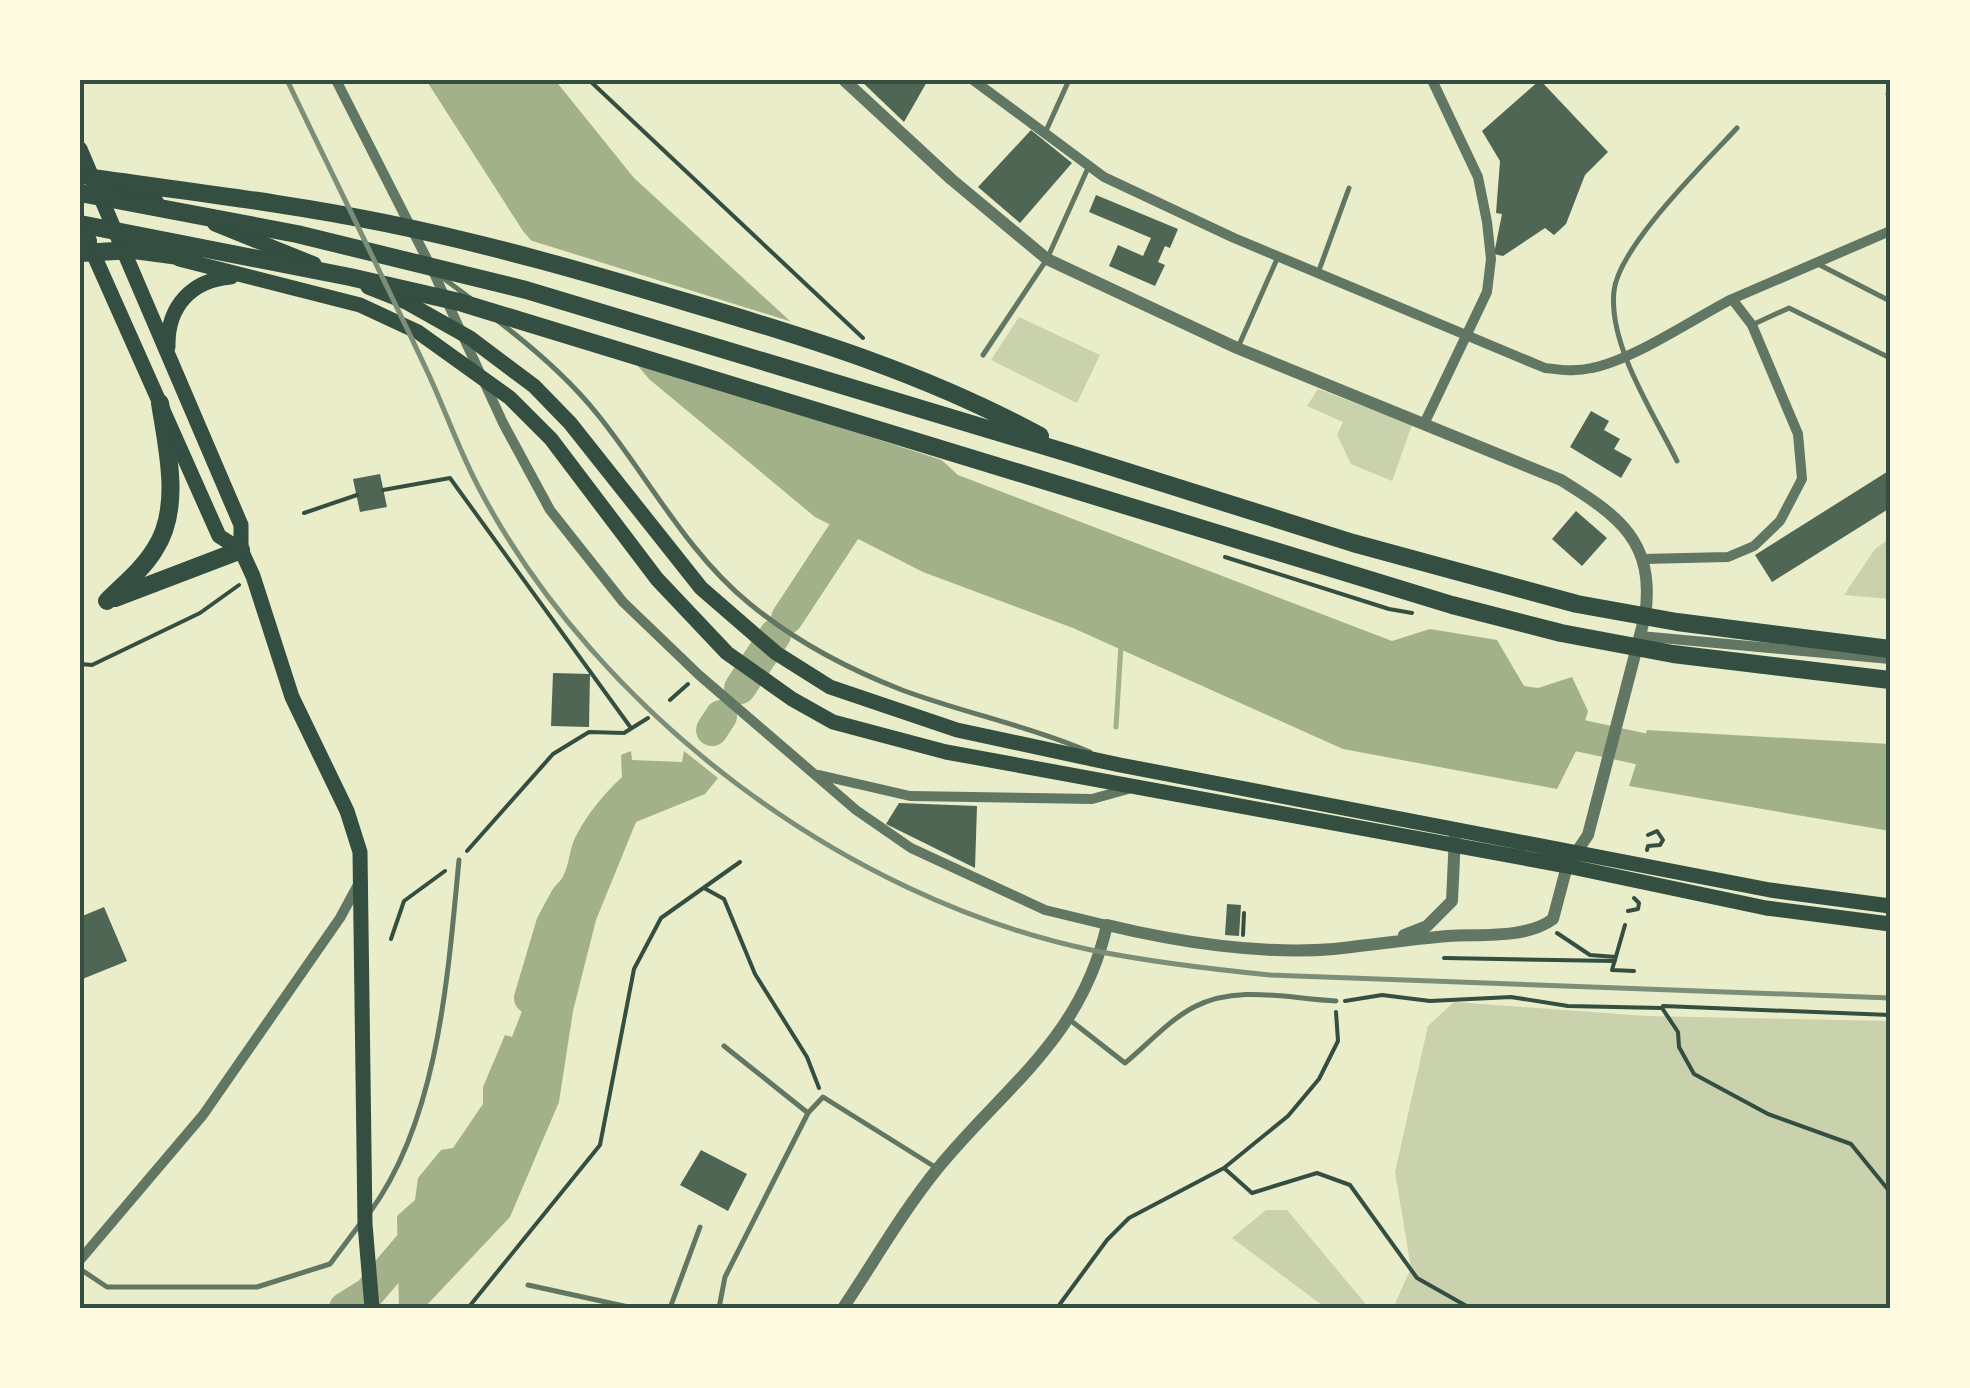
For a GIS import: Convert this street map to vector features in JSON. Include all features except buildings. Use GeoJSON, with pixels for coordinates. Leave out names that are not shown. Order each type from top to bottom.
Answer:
{"type":"FeatureCollection","features":[{"type":"Feature","properties":{"kind":"highway"},"geometry":{"type":"LineString","coordinates":[[86,176],[302,208],[521,256],[802,336],[917,376],[999,414],[1071,454]]}},
{"type":"Feature","properties":{"kind":"highway"},"geometry":{"type":"LineString","coordinates":[[80,193],[297,234],[526,290],[1352,543],[1577,604],[1677,622],[1890,649]]}},
{"type":"Feature","properties":{"kind":"highway"},"geometry":{"type":"LineString","coordinates":[[81,237],[342,275],[459,302],[1317,565],[1561,633],[1673,654],[1890,680]]}},
{"type":"Feature","properties":{"kind":"highway"},"geometry":{"type":"LineString","coordinates":[[81,237],[134,250],[342,275]]}},
{"type":"Feature","properties":{"kind":"highway"},"geometry":{"type":"LineString","coordinates":[[160,403],[170,486],[164,528],[158,546],[146,562],[107,602],[241,550]]}},
{"type":"Feature","properties":{"kind":"main road"},"geometry":{"type":"LineString","coordinates":[[80,149],[86,176],[121,244],[241,525],[241,550],[292,697],[348,811],[360,852],[365,1224],[372,1308]]}},
{"type":"Feature","properties":{"kind":"main road"},"geometry":{"type":"LineString","coordinates":[[86,176],[342,275],[406,302],[470,338],[534,386],[570,423],[702,588],[776,653],[830,687],[958,730],[1766,908],[1890,924]]}},
{"type":"Feature","properties":{"kind":"main road"},"geometry":{"type":"LineString","coordinates":[[81,237],[360,305],[450,353],[510,398],[551,440],[657,579],[726,652],[792,699],[833,722],[946,752],[1134,787],[1456,837],[1576,850],[1770,890],[1890,906]]}},
{"type":"Feature","properties":{"kind":"main road"},"geometry":{"type":"LineString","coordinates":[[81,237],[219,536],[241,550]]}},
{"type":"Feature","properties":{"kind":"main road"},"geometry":{"type":"LineString","coordinates":[[172,362],[167,331],[172,315],[190,291],[216,278],[260,280]]}},
{"type":"Feature","properties":{"kind":"street"},"geometry":{"type":"LineString","coordinates":[[336,80],[432,269],[503,423],[550,510],[623,602],[700,675],[856,810],[912,848],[1045,910],[1161,938],[1332,949],[1390,940],[1530,930],[1553,919],[1567,866],[1588,835],[1640,636],[1649,589],[1636,540],[1622,524],[1571,486],[1238,348],[1046,259],[951,180],[844,80]]}},
{"type":"Feature","properties":{"kind":"street"},"geometry":{"type":"LineString","coordinates":[[973,80],[1104,177],[1278,256],[1545,368],[1594,368],[1625,356],[1732,299],[1890,232]]}},
{"type":"Feature","properties":{"kind":"street"},"geometry":{"type":"LineString","coordinates":[[1424,424],[1487,292],[1491,259],[1478,177],[1432,80]]}},
{"type":"Feature","properties":{"kind":"street"},"geometry":{"type":"LineString","coordinates":[[1644,559],[1728,556],[1754,546],[1780,521],[1802,479],[1798,434],[1752,326],[1732,299]]}},
{"type":"Feature","properties":{"kind":"street"},"geometry":{"type":"LineString","coordinates":[[1640,636],[1890,659]]}},
{"type":"Feature","properties":{"kind":"street"},"geometry":{"type":"LineString","coordinates":[[813,774],[910,796],[1092,798],[1134,787]]}},
{"type":"Feature","properties":{"kind":"street"},"geometry":{"type":"LineString","coordinates":[[1390,940],[1427,926],[1452,901],[1456,837]]}},
{"type":"Feature","properties":{"kind":"street"},"geometry":{"type":"LineString","coordinates":[[80,1260],[202,1115],[340,918],[362,878]]}},
{"type":"Feature","properties":{"kind":"street"},"geometry":{"type":"LineString","coordinates":[[843,1308],[937,1169],[1032,1069],[1068,1018],[1095,970],[1106,926]]}},
{"type":"Feature","properties":{"kind":"lane"},"geometry":{"type":"LineString","coordinates":[[1046,133],[1069,80]]}},
{"type":"Feature","properties":{"kind":"lane"},"geometry":{"type":"LineString","coordinates":[[1677,461],[1625,356],[1617,326],[1614,289],[1639,237],[1737,128]]}},
{"type":"Feature","properties":{"kind":"lane"},"geometry":{"type":"LineString","coordinates":[[983,356],[1046,259],[1089,166]]}},
{"type":"Feature","properties":{"kind":"lane"},"geometry":{"type":"LineString","coordinates":[[1318,273],[1349,188]]}},
{"type":"Feature","properties":{"kind":"lane"},"geometry":{"type":"LineString","coordinates":[[1238,348],[1278,256]]}},
{"type":"Feature","properties":{"kind":"lane"},"geometry":{"type":"LineString","coordinates":[[1813,262],[1890,301]]}},
{"type":"Feature","properties":{"kind":"lane"},"geometry":{"type":"LineString","coordinates":[[432,269],[508,328],[595,411],[701,555],[748,603],[801,641],[851,668],[905,690],[1048,734],[1120,765]]}},
{"type":"Feature","properties":{"kind":"lane"},"geometry":{"type":"LineString","coordinates":[[1752,326],[1789,308],[1890,358]]}},
{"type":"Feature","properties":{"kind":"lane"},"geometry":{"type":"LineString","coordinates":[[80,1269],[107,1287],[257,1287],[330,1264],[390,1184],[416,1116],[444,1006],[459,860]]}},
{"type":"Feature","properties":{"kind":"lane"},"geometry":{"type":"LineString","coordinates":[[1068,1018],[1125,1062],[1193,1008],[1222,998],[1255,994],[1336,1001]]}},
{"type":"Feature","properties":{"kind":"lane"},"geometry":{"type":"LineString","coordinates":[[724,1046],[808,1112]]}},
{"type":"Feature","properties":{"kind":"lane"},"geometry":{"type":"LineString","coordinates":[[720,1308],[724,1276],[808,1112],[823,1097],[937,1169]]}},
{"type":"Feature","properties":{"kind":"lane"},"geometry":{"type":"LineString","coordinates":[[670,1308],[700,1226]]}},
{"type":"Feature","properties":{"kind":"lane"},"geometry":{"type":"LineString","coordinates":[[528,1285],[632,1308]]}},
{"type":"Feature","properties":{"kind":"path"},"geometry":{"type":"LineString","coordinates":[[384,490],[450,478],[631,728]]}},
{"type":"Feature","properties":{"kind":"path"},"geometry":{"type":"LineString","coordinates":[[304,514],[357,495]]}},
{"type":"Feature","properties":{"kind":"path"},"geometry":{"type":"LineString","coordinates":[[80,664],[92,664],[200,613],[253,576]]}},
{"type":"Feature","properties":{"kind":"path"},"geometry":{"type":"LineString","coordinates":[[670,700],[700,675]]}},
{"type":"Feature","properties":{"kind":"path"},"geometry":{"type":"LineString","coordinates":[[391,939],[404,901],[459,860],[553,754],[589,732],[624,733],[648,718]]}},
{"type":"Feature","properties":{"kind":"path"},"geometry":{"type":"LineString","coordinates":[[1648,835],[1657,831],[1663,836],[1660,846],[1648,846]]}},
{"type":"Feature","properties":{"kind":"path"},"geometry":{"type":"LineString","coordinates":[[468,1308],[600,1145],[634,969],[661,918],[740,862]]}},
{"type":"Feature","properties":{"kind":"path"},"geometry":{"type":"LineString","coordinates":[[702,887],[724,899],[755,974],[807,1057],[823,1097]]}},
{"type":"Feature","properties":{"kind":"path"},"geometry":{"type":"LineString","coordinates":[[1243,935],[1244,912]]}},
{"type":"Feature","properties":{"kind":"path"},"geometry":{"type":"LineString","coordinates":[[1544,925],[1590,955],[1616,956]]}},
{"type":"Feature","properties":{"kind":"path"},"geometry":{"type":"LineString","coordinates":[[1625,925],[1612,970],[1634,971]]}},
{"type":"Feature","properties":{"kind":"path"},"geometry":{"type":"LineString","coordinates":[[1444,958],[1616,956]]}},
{"type":"Feature","properties":{"kind":"path"},"geometry":{"type":"LineString","coordinates":[[1057,1308],[1108,1240],[1130,1218],[1224,1168],[1288,1116],[1319,1079],[1338,1041],[1336,1001],[1356,1002],[1382,995],[1430,1000],[1511,997],[1568,1006],[1890,1014]]}},
{"type":"Feature","properties":{"kind":"path"},"geometry":{"type":"LineString","coordinates":[[1633,1007],[1662,1008],[1678,1032],[1679,1047],[1694,1074],[1768,1114],[1851,1144],[1890,1192]]}},
{"type":"Feature","properties":{"kind":"path"},"geometry":{"type":"LineString","coordinates":[[1224,1168],[1252,1193],[1317,1173],[1350,1185],[1417,1278],[1470,1308]]}},
{"type":"Feature","properties":{"kind":"shaded area"},"geometry":{"type":"Polygon","coordinates":[[[426,80],[555,80],[634,178],[958,475],[1392,641],[1430,629],[1497,640],[1524,686],[1538,688],[1572,677],[1588,711],[1576,751],[1557,789],[1343,749],[1073,628],[923,572],[815,517],[649,379],[523,231],[426,80]]]}},
{"type":"Feature","properties":{"kind":"shaded area"},"geometry":{"type":"Polygon","coordinates":[[[1019,317],[1100,355],[1077,403],[991,360],[1019,317]]]}},
{"type":"Feature","properties":{"kind":"shaded area"},"geometry":{"type":"Polygon","coordinates":[[[1318,389],[1412,425],[1392,481],[1351,464],[1337,435],[1343,422],[1307,406],[1318,389]]]}},
{"type":"Feature","properties":{"kind":"shaded area"},"geometry":{"type":"Polygon","coordinates":[[[1890,538],[1890,599],[1844,595],[1875,549],[1890,538]]]}},
{"type":"Feature","properties":{"kind":"shaded area"},"geometry":{"type":"Polygon","coordinates":[[[1647,730],[1890,744],[1890,831],[1629,786],[1647,730]]]}},
{"type":"Feature","properties":{"kind":"shaded area"},"geometry":{"type":"Polygon","coordinates":[[[631,751],[632,760],[682,762],[684,751],[718,778],[705,794],[636,822],[596,920],[573,1011],[559,1102],[510,1217],[424,1308],[399,1308],[397,1216],[415,1200],[418,1178],[441,1150],[453,1148],[483,1104],[483,1087],[505,1035],[512,1037],[563,905],[559,883],[573,842],[591,812],[622,777],[621,755],[631,751]]]}},
{"type":"Feature","properties":{"kind":"shaded area"},"geometry":{"type":"Polygon","coordinates":[[[1454,1002],[1646,1016],[1890,1021],[1890,1308],[1393,1308],[1411,1268],[1395,1172],[1428,1026],[1454,1002]]]}},
{"type":"Feature","properties":{"kind":"shaded area"},"geometry":{"type":"Polygon","coordinates":[[[1266,1210],[1287,1210],[1369,1308],[1326,1308],[1232,1238],[1266,1210]]]}},
{"type":"Feature","properties":{"kind":"pier"},"geometry":{"type":"Polygon","coordinates":[[[523,238],[802,325],[951,463],[623,357],[523,238]]]}},
{"type":"Feature","properties":{"kind":"waterway"},"geometry":{"type":"LineString","coordinates":[[787,618],[862,504]]}},
{"type":"Feature","properties":{"kind":"waterway"},"geometry":{"type":"LineString","coordinates":[[740,688],[775,635]]}},
{"type":"Feature","properties":{"kind":"waterway"},"geometry":{"type":"LineString","coordinates":[[1116,727],[1121,645]]}},
{"type":"Feature","properties":{"kind":"waterway"},"geometry":{"type":"LineString","coordinates":[[712,730],[721,716]]}},
{"type":"Feature","properties":{"kind":"waterway"},"geometry":{"type":"LineString","coordinates":[[1540,727],[1683,758]]}},
{"type":"Feature","properties":{"kind":"waterway"},"geometry":{"type":"LineString","coordinates":[[530,998],[552,924],[566,898],[589,873]]}},
{"type":"Feature","properties":{"kind":"waterway"},"geometry":{"type":"LineString","coordinates":[[345,1308],[369,1293],[426,1226]]}},
{"type":"Feature","properties":{"kind":"railway"},"geometry":{"type":"LineString","coordinates":[[287,80],[428,373],[473,476],[530,572],[591,649],[660,720],[737,784],[820,840],[908,888],[999,924],[1091,950],[1158,962],[1270,975],[1890,998]]}}]}
